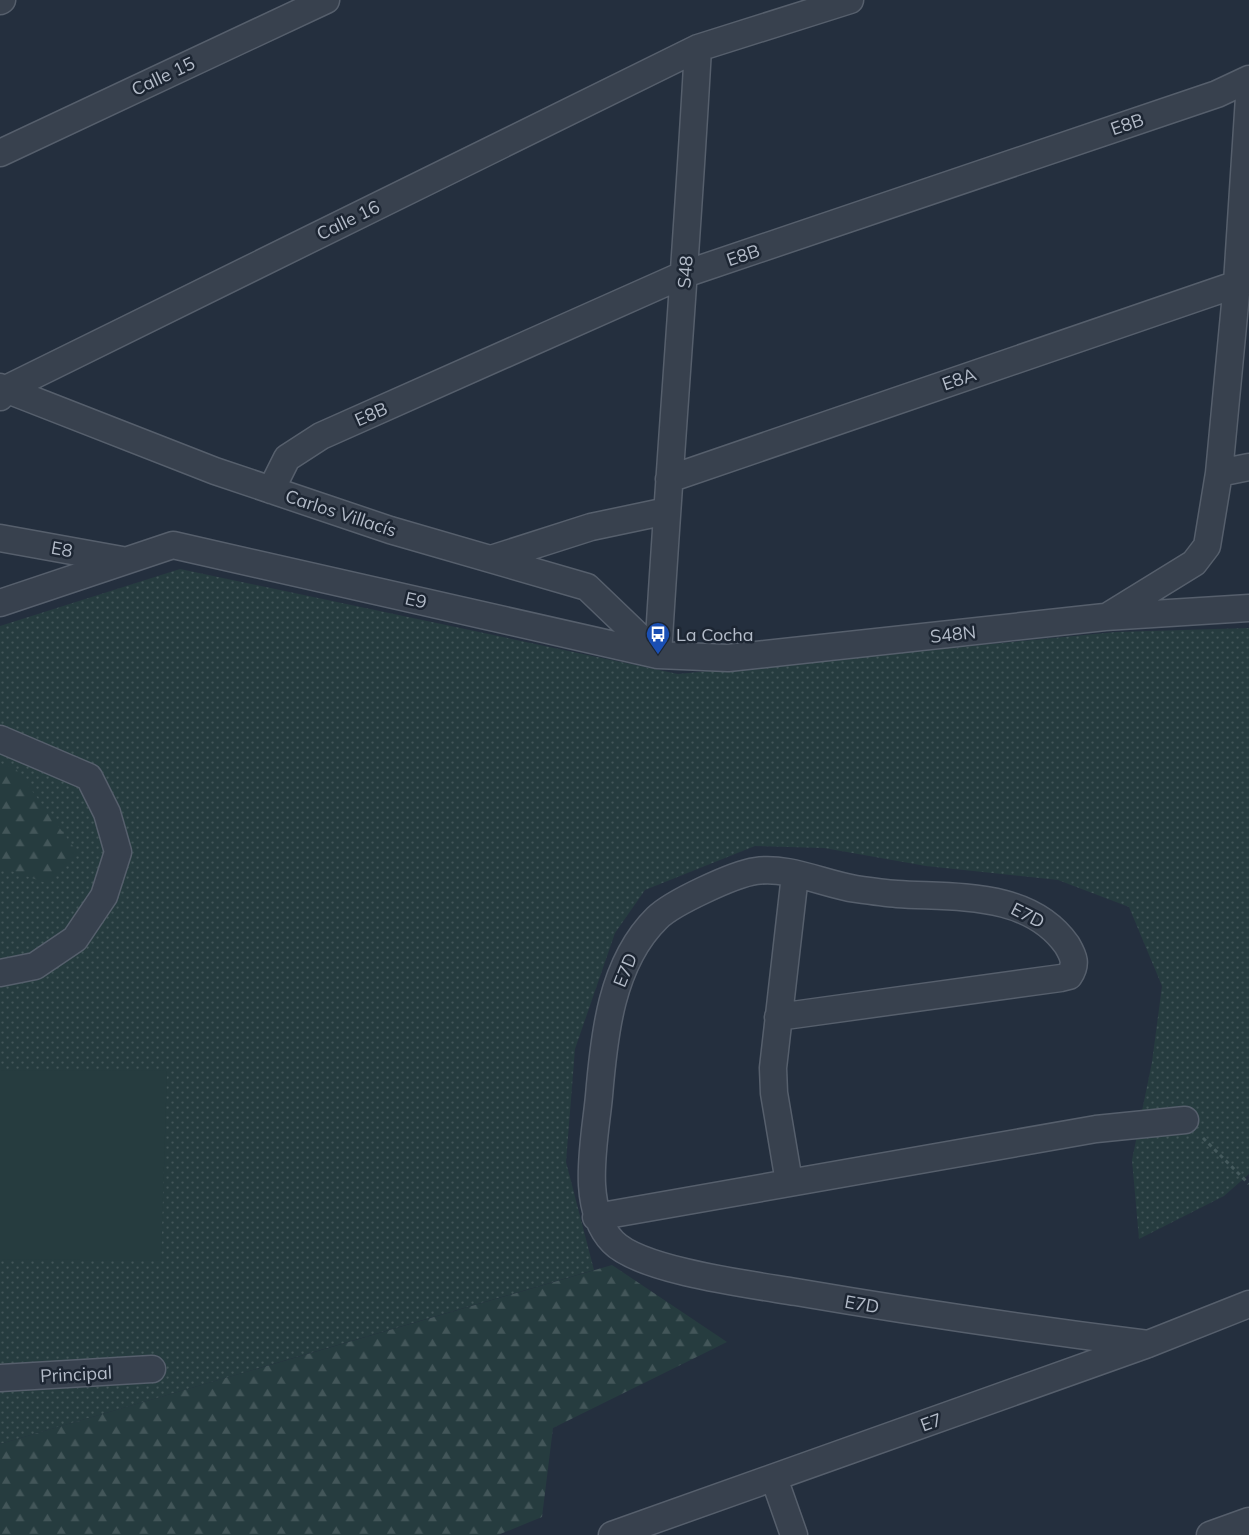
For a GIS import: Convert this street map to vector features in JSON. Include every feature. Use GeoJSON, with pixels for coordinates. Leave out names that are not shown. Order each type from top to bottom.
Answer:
{"type":"FeatureCollection","features":[{"type":"Feature","properties":{"kind":"street","name":"Calle 15"},"geometry":{"type":"LineString","coordinates":[[0,153],[326,0]]}},
{"type":"Feature","properties":{"kind":"street"},"geometry":{"type":"LineString","coordinates":[[698,48],[850,0]]}},
{"type":"Feature","properties":{"kind":"street","name":"S48"},"geometry":{"type":"LineString","coordinates":[[658,655],[685,274],[698,48]]}},
{"type":"Feature","properties":{"kind":"street","name":"Calle 16"},"geometry":{"type":"LineString","coordinates":[[2,387],[698,48]]}},
{"type":"Feature","properties":{"kind":"street","name":"E8B"},"geometry":{"type":"LineString","coordinates":[[271,490],[287,458],[321,436],[685,274],[1217,94],[1249,79]]}},
{"type":"Feature","properties":{"kind":"street"},"geometry":{"type":"LineString","coordinates":[[1105,617],[1194,563],[1208,546],[1243,282],[1249,96]]}},
{"type":"Feature","properties":{"kind":"street","name":"E8A"},"geometry":{"type":"LineString","coordinates":[[669,479],[1243,282]]}},
{"type":"Feature","properties":{"kind":"street","name":"Carlos Villacís"},"geometry":{"type":"LineString","coordinates":[[2,387],[170,455],[271,490],[390,530],[587,587],[658,655]]}},
{"type":"Feature","properties":{"kind":"street"},"geometry":{"type":"LineString","coordinates":[[1218,473],[1249,467]]}},
{"type":"Feature","properties":{"kind":"street"},"geometry":{"type":"LineString","coordinates":[[491,559],[592,527],[667,511]]}},
{"type":"Feature","properties":{"kind":"street","name":"E8"},"geometry":{"type":"LineString","coordinates":[[0,538],[124,560]]}},
{"type":"Feature","properties":{"kind":"street","name":"E9"},"geometry":{"type":"LineString","coordinates":[[124,560],[173,545],[658,655]]}},
{"type":"Feature","properties":{"kind":"street"},"geometry":{"type":"LineString","coordinates":[[0,603],[124,560]]}},
{"type":"Feature","properties":{"kind":"street","name":"S48N"},"geometry":{"type":"LineString","coordinates":[[658,655],[728,658],[1105,617],[1249,608]]}},
{"type":"Feature","properties":{"kind":"street"},"geometry":{"type":"LineString","coordinates":[[0,739],[88,777],[107,813],[118,852],[104,896],[75,939],[35,966],[0,973]]}},
{"type":"Feature","properties":{"kind":"street","name":"E7D"},"geometry":{"type":"LineString","coordinates":[[778,1017],[1061,978],[1069,976],[1074,968],[1074,956],[1057,932],[1037,916],[1009,904],[969,897],[893,894],[837,886],[795,875],[755,871],[727,880],[659,916],[636,943],[619,980],[603,1043],[592,1184],[596,1217],[613,1243],[645,1261],[716,1279],[933,1316],[1148,1344]]}},
{"type":"Feature","properties":{"kind":"street"},"geometry":{"type":"LineString","coordinates":[[789,1182],[774,1094],[773,1068],[795,875]]}},
{"type":"Feature","properties":{"kind":"street"},"geometry":{"type":"LineString","coordinates":[[596,1217],[1096,1129],[1185,1120]]}},
{"type":"Feature","properties":{"kind":"street","name":"E7"},"geometry":{"type":"LineString","coordinates":[[612,1535],[1148,1344],[1249,1304]]}},
{"type":"Feature","properties":{"kind":"street","name":"Principal"},"geometry":{"type":"LineString","coordinates":[[0,1378],[152,1369]]}},
{"type":"Feature","properties":{"kind":"street"},"geometry":{"type":"LineString","coordinates":[[774,1478],[794,1535]]}},
{"type":"Feature","properties":{"kind":"street"},"geometry":{"type":"LineString","coordinates":[[1210,1535],[1249,1521]]}},
{"type":"Feature","properties":{"kind":"path"},"geometry":{"type":"LineString","coordinates":[[1185,1120],[1249,1184]]}},
{"type":"Feature","properties":{"kind":"green space"},"geometry":{"type":"Polygon","coordinates":[[[180,569],[678,674],[1116,632],[1249,628],[1249,1174],[1224,1196],[1139,1239],[1132,1160],[1152,1062],[1162,986],[1129,907],[1058,880],[926,866],[824,848],[755,846],[645,890],[615,933],[575,1049],[566,1162],[594,1270],[0,1444],[0,626],[180,569]]]}},
{"type":"Feature","properties":{"kind":"green space"},"geometry":{"type":"Polygon","coordinates":[[[0,763],[16,769],[78,853],[49,884],[0,867],[0,763]]]}},
{"type":"Feature","properties":{"kind":"green space"},"geometry":{"type":"Polygon","coordinates":[[[0,1070],[167,1071],[161,1261],[0,1259],[0,1070]]]}},
{"type":"Feature","properties":{"kind":"green space"},"geometry":{"type":"Polygon","coordinates":[[[612,1265],[727,1342],[553,1428],[542,1517],[498,1535],[0,1535],[0,1444],[612,1265]]]}},
{"type":"Feature","properties":{"kind":"place","name":"La Cocha"},"geometry":{"type":"Point","coordinates":[658,655]}}]}
